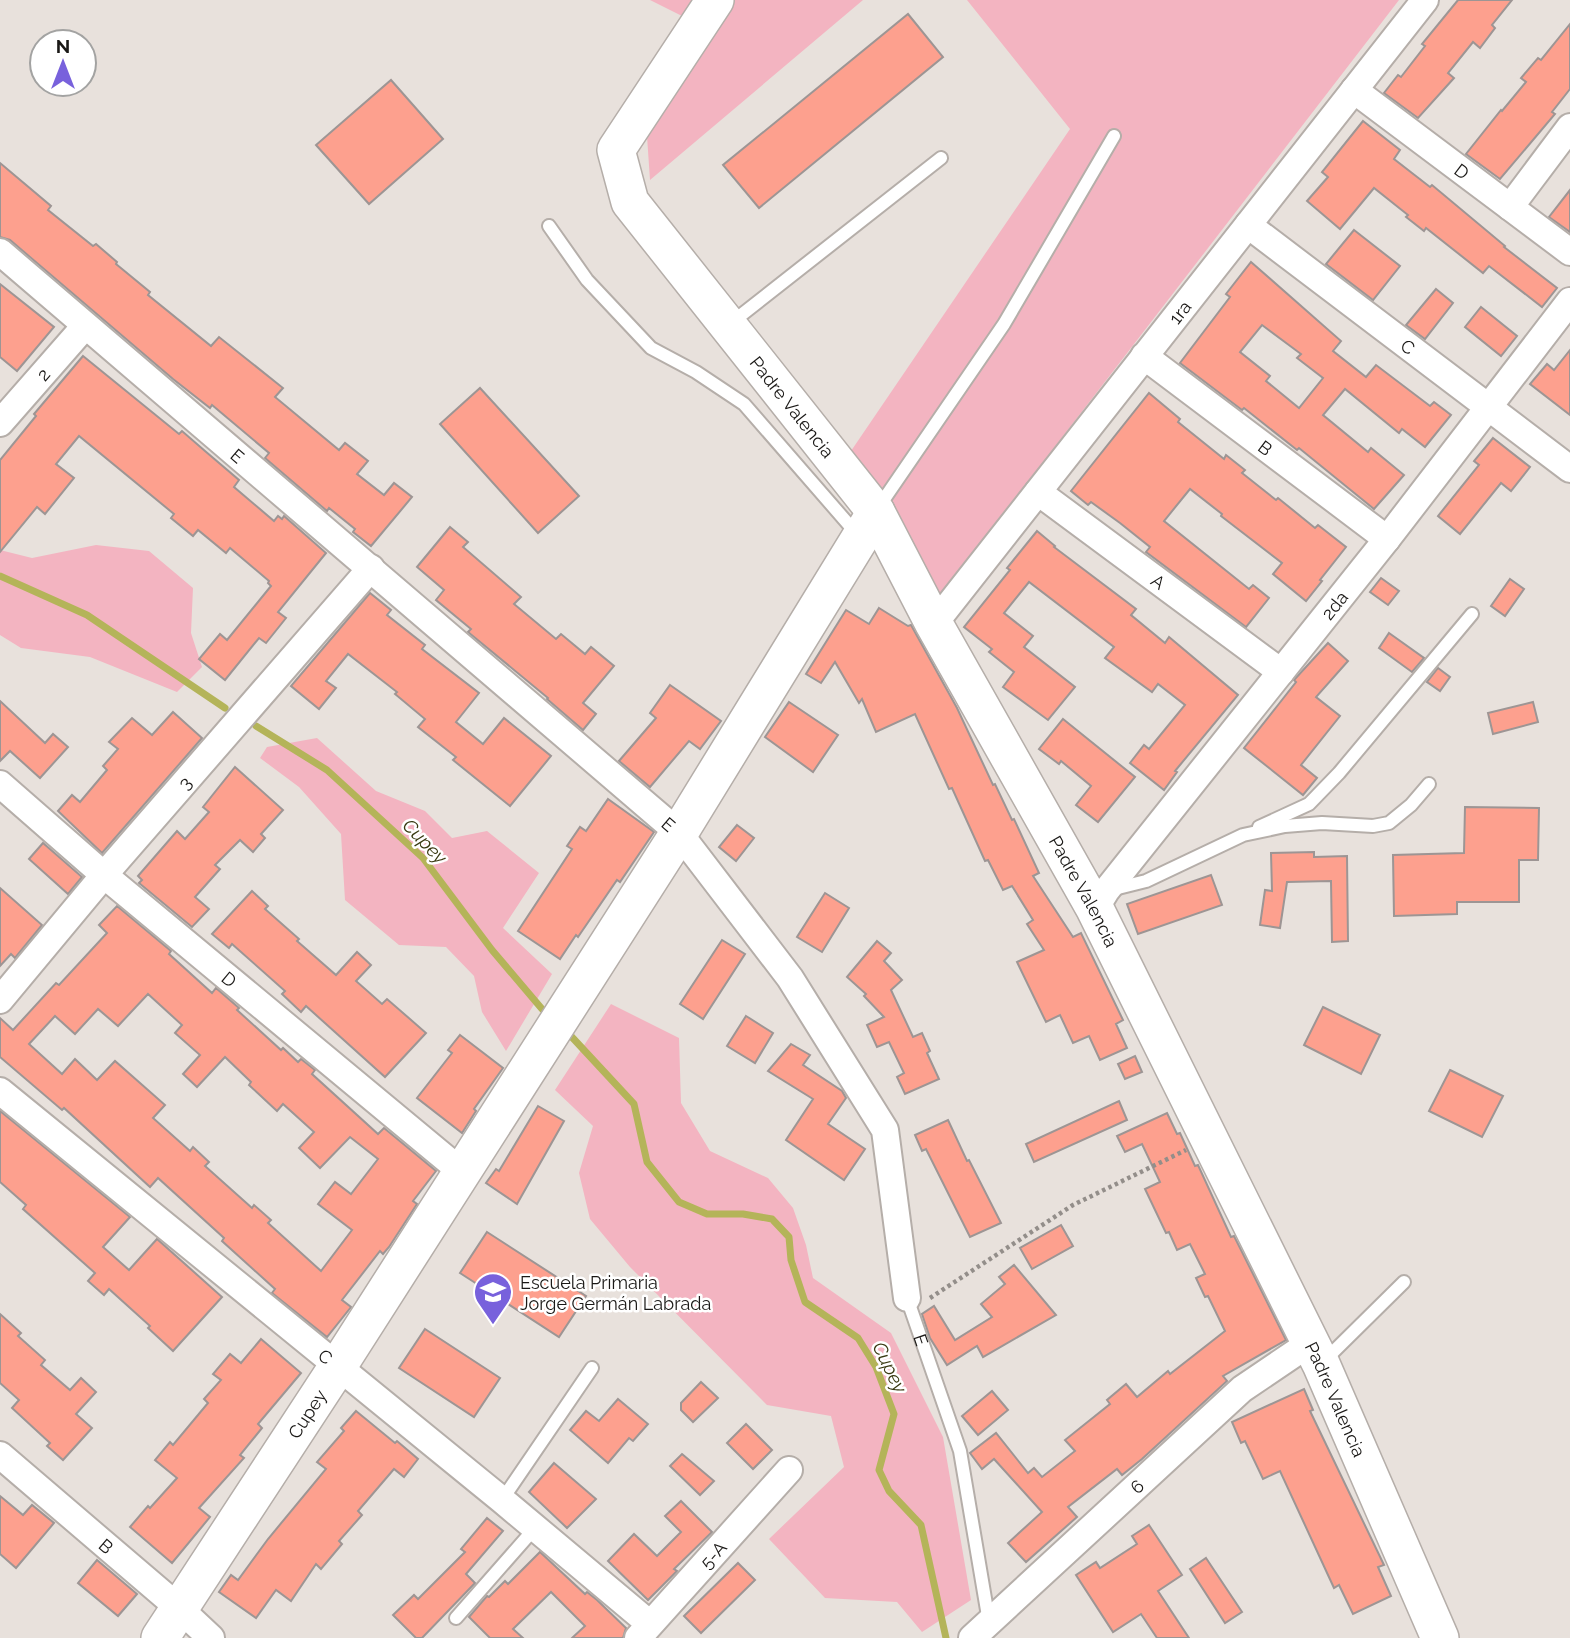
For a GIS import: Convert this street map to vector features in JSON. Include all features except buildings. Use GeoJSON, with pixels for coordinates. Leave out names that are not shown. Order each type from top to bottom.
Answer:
{"type":"FeatureCollection","features":[{"type":"Feature","properties":{"kind":"street","name":"Padre Valencia"},"geometry":{"type":"LineString","coordinates":[[715,0],[616,150],[629,202],[728,325],[868,525],[912,582],[934,624],[1101,900],[1208,1139],[1315,1353],[1440,1638]]}},
{"type":"Feature","properties":{"kind":"street","name":"1ra"},"geometry":{"type":"LineString","coordinates":[[934,624],[1425,0]]}},
{"type":"Feature","properties":{"kind":"street","name":"D"},"geometry":{"type":"LineString","coordinates":[[1354,90],[1570,252]]}},
{"type":"Feature","properties":{"kind":"street"},"geometry":{"type":"LineString","coordinates":[[1510,207],[1570,128]]}},
{"type":"Feature","properties":{"kind":"street","name":"C"},"geometry":{"type":"LineString","coordinates":[[1248,225],[1570,469]]}},
{"type":"Feature","properties":{"kind":"street","name":"E"},"geometry":{"type":"LineString","coordinates":[[0,252],[678,833],[790,978],[885,1130],[909,1304]]}},
{"type":"Feature","properties":{"kind":"street","name":"2da"},"geometry":{"type":"LineString","coordinates":[[1101,900],[1387,539],[1570,301]]}},
{"type":"Feature","properties":{"kind":"street","name":"2"},"geometry":{"type":"LineString","coordinates":[[0,423],[85,326]]}},
{"type":"Feature","properties":{"kind":"street","name":"B"},"geometry":{"type":"LineString","coordinates":[[1144,356],[1387,539]]}},
{"type":"Feature","properties":{"kind":"street","name":"A"},"geometry":{"type":"LineString","coordinates":[[1038,492],[1281,672]]}},
{"type":"Feature","properties":{"kind":"street","name":"Cupey"},"geometry":{"type":"LineString","coordinates":[[170,1623],[338,1366],[678,833],[868,525]]}},
{"type":"Feature","properties":{"kind":"street"},"geometry":{"type":"LineString","coordinates":[[842,570],[864,560],[876,561],[912,582]]}},
{"type":"Feature","properties":{"kind":"street","name":"3"},"geometry":{"type":"LineString","coordinates":[[0,1000],[104,875],[370,568]]}},
{"type":"Feature","properties":{"kind":"street","name":"D"},"geometry":{"type":"LineString","coordinates":[[0,784],[104,875],[462,1172]]}},
{"type":"Feature","properties":{"kind":"street","name":"C"},"geometry":{"type":"LineString","coordinates":[[0,1091],[502,1500],[644,1631]]}},
{"type":"Feature","properties":{"kind":"street","name":"6"},"geometry":{"type":"LineString","coordinates":[[980,1630],[1242,1389],[1315,1353]]}},
{"type":"Feature","properties":{"kind":"street","name":"B"},"geometry":{"type":"LineString","coordinates":[[0,1455],[170,1623],[211,1638]]}},
{"type":"Feature","properties":{"kind":"street","name":"5-A"},"geometry":{"type":"LineString","coordinates":[[644,1631],[789,1470]]}},
{"type":"Feature","properties":{"kind":"lane"},"geometry":{"type":"LineString","coordinates":[[548,226],[587,280],[651,348],[696,372],[744,404],[868,525],[1004,324],[1114,136]]}},
{"type":"Feature","properties":{"kind":"lane"},"geometry":{"type":"LineString","coordinates":[[728,325],[941,158]]}},
{"type":"Feature","properties":{"kind":"lane"},"geometry":{"type":"LineString","coordinates":[[1101,900],[1309,804],[1339,773],[1472,614]]}},
{"type":"Feature","properties":{"kind":"lane"},"geometry":{"type":"LineString","coordinates":[[1243,835],[1285,826],[1322,823],[1373,826],[1389,823],[1411,805],[1429,784]]}},
{"type":"Feature","properties":{"kind":"lane"},"geometry":{"type":"LineString","coordinates":[[1315,1353],[1404,1282]]}},
{"type":"Feature","properties":{"kind":"lane","name":"E"},"geometry":{"type":"LineString","coordinates":[[909,1304],[960,1451],[980,1630]]}},
{"type":"Feature","properties":{"kind":"lane"},"geometry":{"type":"LineString","coordinates":[[502,1500],[592,1367]]}},
{"type":"Feature","properties":{"kind":"lane"},"geometry":{"type":"LineString","coordinates":[[456,1618],[535,1528]]}},
{"type":"Feature","properties":{"kind":"path"},"geometry":{"type":"LineString","coordinates":[[909,1304],[1073,1205],[1208,1139]]}},
{"type":"Feature","properties":{"kind":"shaded area"},"geometry":{"type":"Polygon","coordinates":[[[650,0],[863,0],[650,180],[647,136],[714,32],[650,0]]]}},
{"type":"Feature","properties":{"kind":"shaded area"},"geometry":{"type":"Polygon","coordinates":[[[967,0],[1399,0],[940,596],[851,451],[1070,129],[967,0]]]}},
{"type":"Feature","properties":{"kind":"shaded area"},"geometry":{"type":"Polygon","coordinates":[[[96,545],[149,551],[193,588],[191,633],[202,667],[177,692],[90,657],[21,648],[0,635],[0,550],[32,558],[96,545]]]}},
{"type":"Feature","properties":{"kind":"shaded area"},"geometry":{"type":"Polygon","coordinates":[[[317,738],[376,791],[425,811],[452,838],[487,831],[539,873],[503,928],[552,974],[506,1051],[482,1012],[474,976],[446,947],[399,945],[345,900],[341,834],[299,787],[260,758],[267,747],[317,738]]]}},
{"type":"Feature","properties":{"kind":"shaded area"},"geometry":{"type":"Polygon","coordinates":[[[611,1004],[679,1038],[681,1103],[710,1151],[768,1178],[793,1208],[806,1245],[813,1278],[891,1333],[943,1437],[971,1600],[922,1632],[897,1602],[825,1598],[769,1539],[844,1467],[831,1416],[767,1405],[630,1267],[590,1219],[579,1173],[593,1126],[555,1090],[611,1004]]]}},
{"type":"Feature","properties":{"kind":"waterway","name":"Cupey"},"geometry":{"type":"LineString","coordinates":[[0,576],[87,615],[225,708]]}},
{"type":"Feature","properties":{"kind":"waterway","name":"Cupey"},"geometry":{"type":"LineString","coordinates":[[256,726],[327,770],[423,858],[492,950],[542,1009]]}},
{"type":"Feature","properties":{"kind":"waterway","name":"Cupey"},"geometry":{"type":"LineString","coordinates":[[570,1035],[634,1104],[647,1162],[679,1202],[707,1214],[743,1214],[772,1219],[789,1237],[791,1260],[805,1302],[858,1338],[876,1367],[894,1414],[879,1470],[889,1491],[921,1525],[946,1638]]}},
{"type":"Feature","properties":{"kind":"place","name":"Escuela Primaria Jorge Germán Labrada"},"geometry":{"type":"Point","coordinates":[493,1326]}}]}
